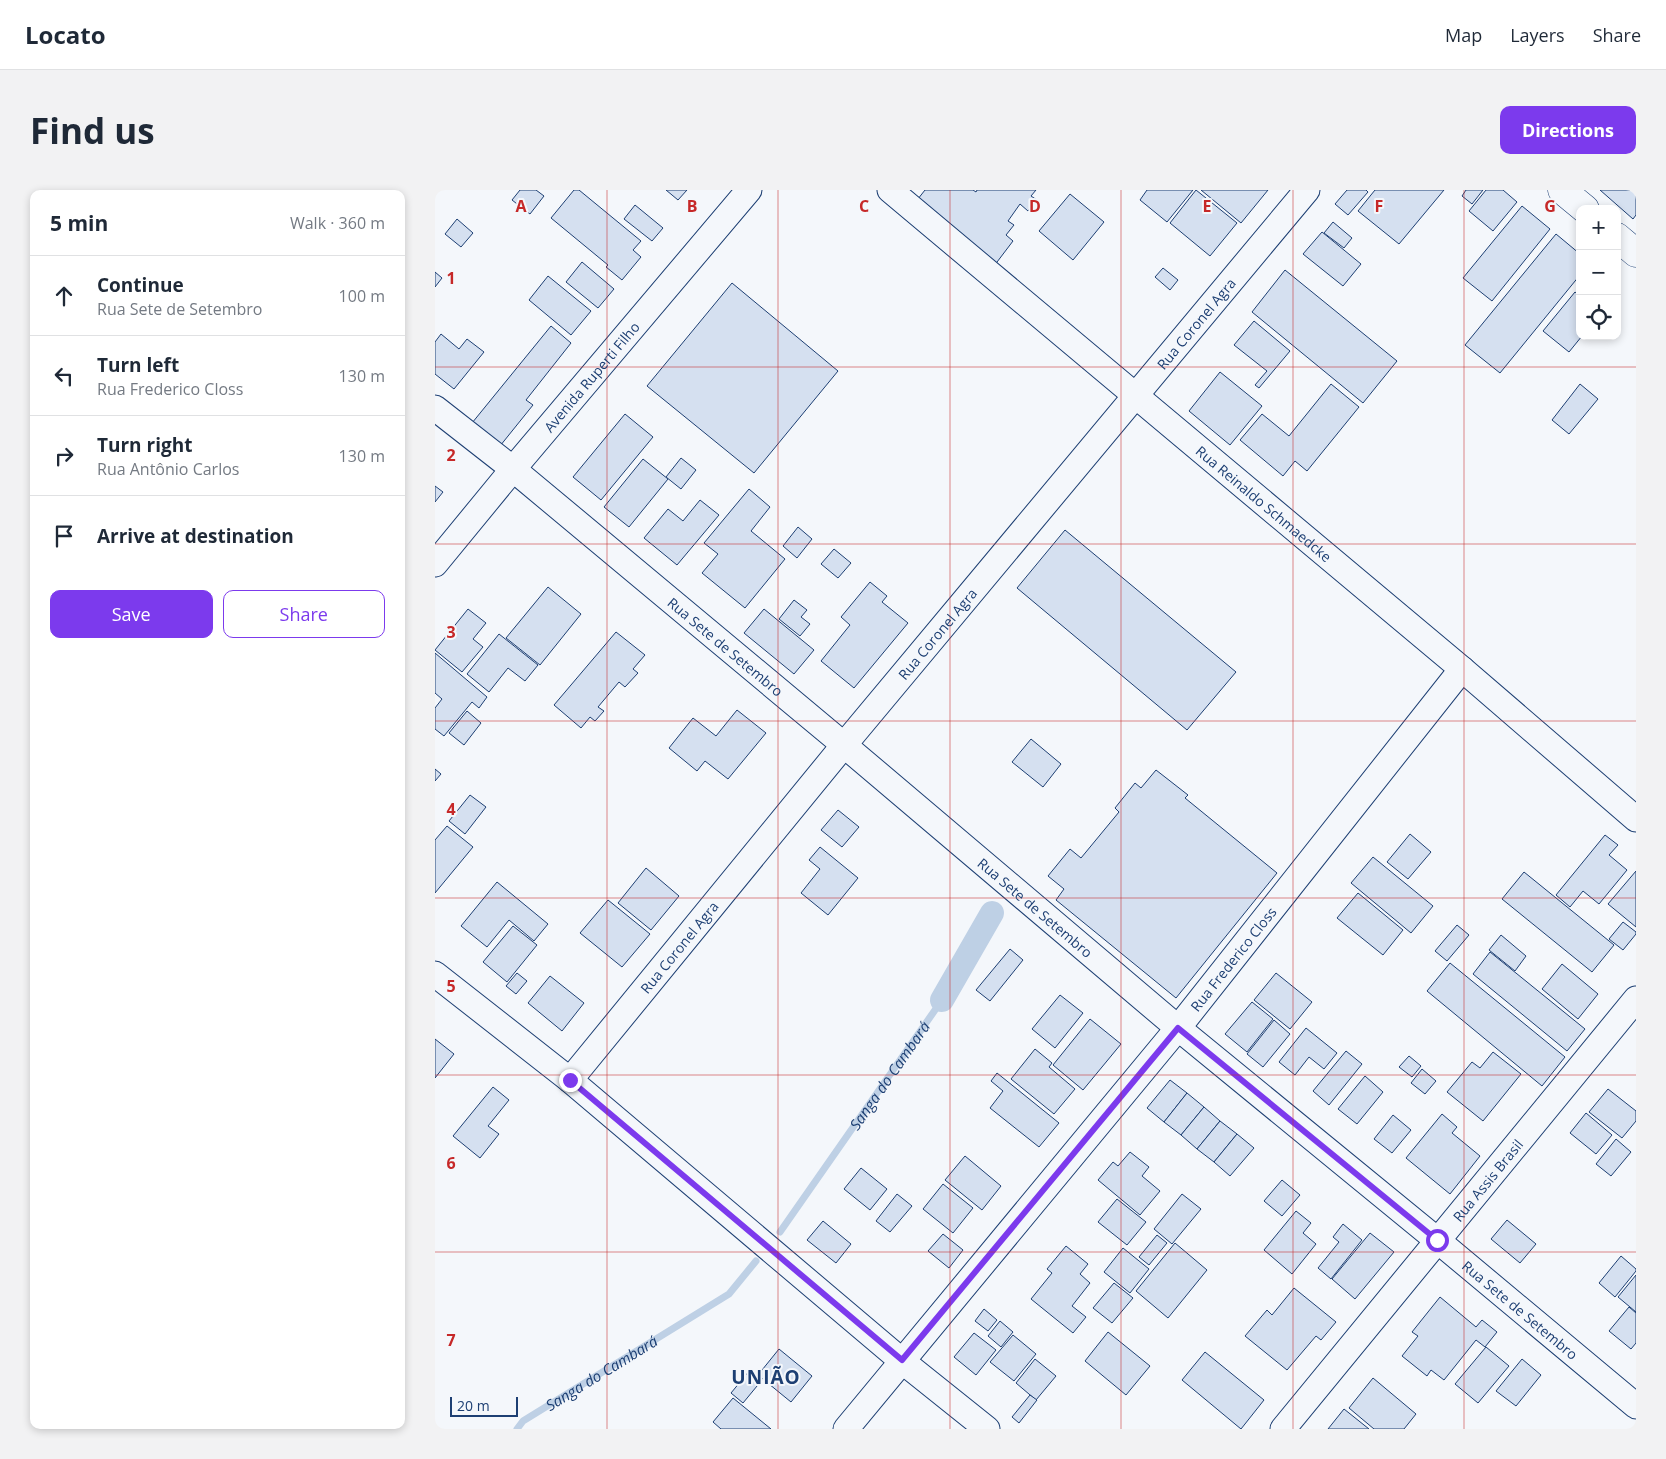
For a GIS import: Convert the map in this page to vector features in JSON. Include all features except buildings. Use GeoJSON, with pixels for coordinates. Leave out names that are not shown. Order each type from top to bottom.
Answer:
{"type":"FeatureCollection","features":[{"type":"Feature","properties":{"kind":"main road"},"geometry":{"type":"LineString","coordinates":[[1563,190],[1580,205]]}},
{"type":"Feature","properties":{"kind":"main road"},"geometry":{"type":"LineString","coordinates":[[1621,240],[1636,253]]}},
{"type":"Feature","properties":{"kind":"street","name":"Avenida Ruperti Filho"},"geometry":{"type":"LineString","coordinates":[[435,564],[749,190]]}},
{"type":"Feature","properties":{"kind":"street","name":"Rua Reinaldo Schmaedcke"},"geometry":{"type":"LineString","coordinates":[[890,190],[1462,669],[1636,819]]}},
{"type":"Feature","properties":{"kind":"street","name":"Rua Coronel Agra"},"geometry":{"type":"LineString","coordinates":[[570,1080],[844,745],[1307,190]]}},
{"type":"Feature","properties":{"kind":"street","name":"Rua Sete de Setembro"},"geometry":{"type":"LineString","coordinates":[[435,408],[513,469],[844,745],[1178,1028],[1636,1406]]}},
{"type":"Feature","properties":{"kind":"street","name":"Rua Frederico Closs"},"geometry":{"type":"LineString","coordinates":[[846,1429],[1178,1028],[1462,669]]}},
{"type":"Feature","properties":{"kind":"street"},"geometry":{"type":"LineString","coordinates":[[435,974],[570,1080],[902,1360],[987,1429]]}},
{"type":"Feature","properties":{"kind":"street","name":"Rua Assis Brasil"},"geometry":{"type":"LineString","coordinates":[[1283,1429],[1636,999]]}},
{"type":"Feature","properties":{"kind":"waterway","name":"Sanga do Cambará"},"geometry":{"type":"LineString","coordinates":[[942,1000],[992,913]]}},
{"type":"Feature","properties":{"kind":"waterway","name":"Sanga do Cambará"},"geometry":{"type":"LineString","coordinates":[[780,1232],[942,1000]]}},
{"type":"Feature","properties":{"kind":"waterway","name":"Sanga do Cambará"},"geometry":{"type":"LineString","coordinates":[[517,1429],[523,1421],[729,1294],[756,1261]]}},
{"type":"Feature","properties":{"kind":"district","name":"UNIÃO"},"geometry":{"type":"Point","coordinates":[766,1377]}},
{"type":"Feature","properties":{"kind":"route"},"geometry":{"type":"LineString","coordinates":[[570,1080],[902,1360],[1178,1028],[1437,1240]]}}]}
